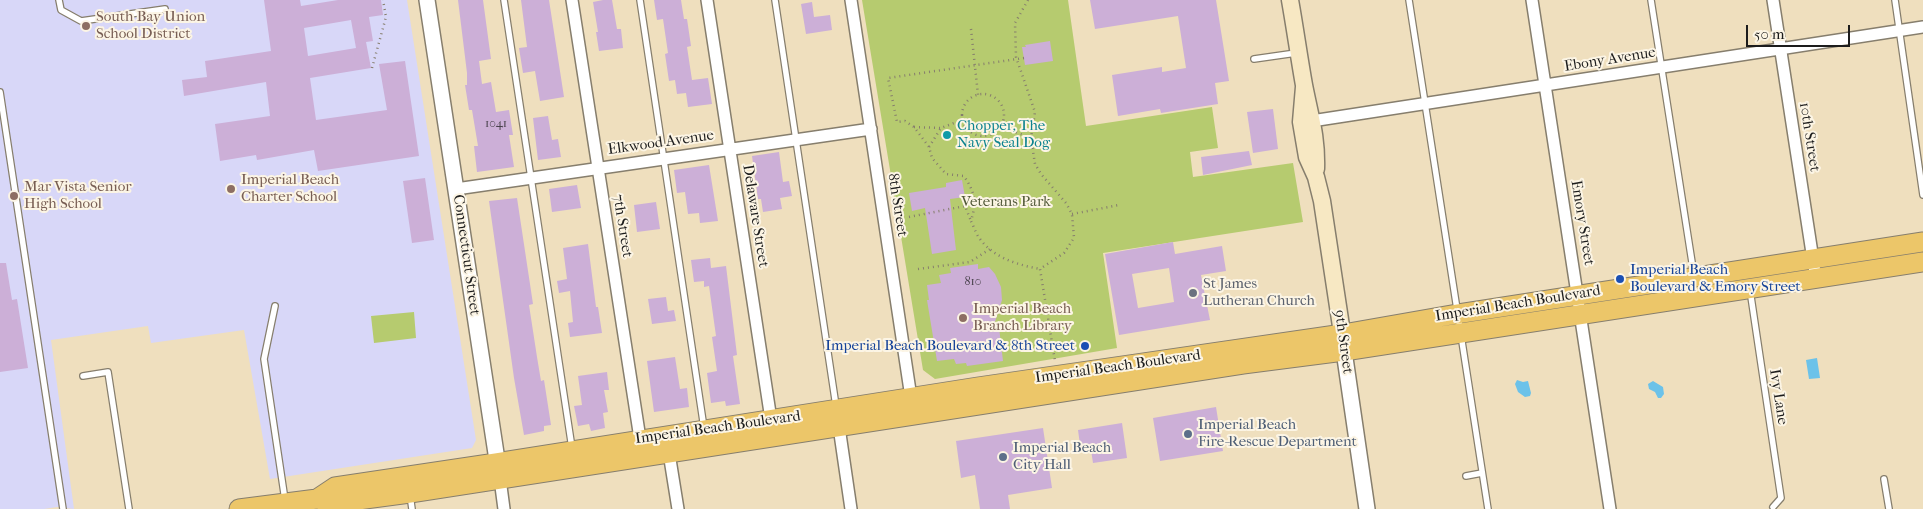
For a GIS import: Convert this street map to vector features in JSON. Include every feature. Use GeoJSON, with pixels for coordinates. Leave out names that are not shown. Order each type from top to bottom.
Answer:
{"type":"FeatureCollection","features":[{"type":"Feature","properties":{"kind":"main road","name":"9th Street"},"geometry":{"type":"LineString","coordinates":[[1290,0],[1304,87],[1307,157],[1316,176],[1323,208],[1344,342]]}},
{"type":"Feature","properties":{"kind":"main road","name":"Imperial Beach Boulevard"},"geometry":{"type":"LineString","coordinates":[[239,509],[285,502],[317,504],[411,501],[498,471],[573,451],[641,448],[669,453],[772,428],[913,407],[1243,364],[1344,342],[1457,314],[1923,242]]}},
{"type":"Feature","properties":{"kind":"main road","name":"Imperial Beach Boulevard"},"geometry":{"type":"LineString","coordinates":[[1344,342],[1460,333],[1923,262]]}},
{"type":"Feature","properties":{"kind":"main road","name":"Imperial Beach Boulevard"},"geometry":{"type":"LineString","coordinates":[[317,504],[335,487],[498,471],[641,448],[705,430],[772,428]]}},
{"type":"Feature","properties":{"kind":"street","name":"Connecticut Street"},"geometry":{"type":"LineString","coordinates":[[427,0],[504,509]]}},
{"type":"Feature","properties":{"kind":"street","name":"7th Street"},"geometry":{"type":"LineString","coordinates":[[572,0],[641,448]]}},
{"type":"Feature","properties":{"kind":"street","name":"Delaware Street"},"geometry":{"type":"LineString","coordinates":[[707,0],[772,428]]}},
{"type":"Feature","properties":{"kind":"street","name":"8th Street"},"geometry":{"type":"LineString","coordinates":[[851,0],[913,407]]}},
{"type":"Feature","properties":{"kind":"street","name":"Emory Street"},"geometry":{"type":"LineString","coordinates":[[1532,0],[1610,509]]}},
{"type":"Feature","properties":{"kind":"street","name":"10th Street"},"geometry":{"type":"LineString","coordinates":[[1773,0],[1816,279]]}},
{"type":"Feature","properties":{"kind":"street","name":"Ebony Avenue"},"geometry":{"type":"LineString","coordinates":[[1307,122],[1923,27]]}},
{"type":"Feature","properties":{"kind":"street","name":"Elkwood Avenue"},"geometry":{"type":"LineString","coordinates":[[456,189],[729,148],[871,129]]}},
{"type":"Feature","properties":{"kind":"street","name":"9th Street"},"geometry":{"type":"LineString","coordinates":[[1344,342],[1367,509]]}},
{"type":"Feature","properties":{"kind":"street"},"geometry":{"type":"LineString","coordinates":[[838,418],[851,509]]}},
{"type":"Feature","properties":{"kind":"street"},"geometry":{"type":"LineString","coordinates":[[669,453],[678,509]]}},
{"type":"Feature","properties":{"kind":"lane"},"geometry":{"type":"LineString","coordinates":[[59,0],[61,10],[81,21],[165,9]]}},
{"type":"Feature","properties":{"kind":"lane"},"geometry":{"type":"LineString","coordinates":[[504,0],[573,451]]}},
{"type":"Feature","properties":{"kind":"lane"},"geometry":{"type":"LineString","coordinates":[[640,0],[705,430]]}},
{"type":"Feature","properties":{"kind":"lane"},"geometry":{"type":"LineString","coordinates":[[775,0],[838,418]]}},
{"type":"Feature","properties":{"kind":"lane"},"geometry":{"type":"LineString","coordinates":[[1408,0],[1488,509]]}},
{"type":"Feature","properties":{"kind":"lane"},"geometry":{"type":"LineString","coordinates":[[1652,0],[1694,277]]}},
{"type":"Feature","properties":{"kind":"lane"},"geometry":{"type":"LineString","coordinates":[[1894,0],[1923,195]]}},
{"type":"Feature","properties":{"kind":"lane"},"geometry":{"type":"LineString","coordinates":[[1254,59],[1298,52]]}},
{"type":"Feature","properties":{"kind":"lane"},"geometry":{"type":"LineString","coordinates":[[0,92],[63,509]]}},
{"type":"Feature","properties":{"kind":"lane","name":"Ivy Lane"},"geometry":{"type":"LineString","coordinates":[[1750,288],[1781,498],[1773,507]]}},
{"type":"Feature","properties":{"kind":"lane"},"geometry":{"type":"LineString","coordinates":[[275,306],[264,359],[285,502]]}},
{"type":"Feature","properties":{"kind":"lane"},"geometry":{"type":"LineString","coordinates":[[83,376],[108,372],[129,509]]}},
{"type":"Feature","properties":{"kind":"lane"},"geometry":{"type":"LineString","coordinates":[[1466,476],[1482,473]]}},
{"type":"Feature","properties":{"kind":"lane"},"geometry":{"type":"LineString","coordinates":[[1884,479],[1889,509]]}},
{"type":"Feature","properties":{"kind":"path"},"geometry":{"type":"LineString","coordinates":[[372,68],[386,17],[383,0]]}},
{"type":"Feature","properties":{"kind":"path"},"geometry":{"type":"LineString","coordinates":[[909,217],[965,206],[979,239],[993,253],[1018,265],[1040,268],[1064,253],[1074,238],[1072,214],[1066,203],[1041,174],[1035,164],[1031,138],[1035,112],[1017,59],[1015,23],[1028,0]]}},
{"type":"Feature","properties":{"kind":"path"},"geometry":{"type":"LineString","coordinates":[[971,29],[978,95]]}},
{"type":"Feature","properties":{"kind":"path"},"geometry":{"type":"LineString","coordinates":[[971,221],[975,208],[973,190],[964,176],[946,174],[932,158],[929,147],[914,127],[905,121],[897,122],[888,78],[1024,58]]}},
{"type":"Feature","properties":{"kind":"path"},"geometry":{"type":"LineString","coordinates":[[978,95],[992,96],[1002,105],[1005,114],[1002,126],[989,136],[978,136],[968,130],[962,120],[965,104],[972,97],[978,95]]}},
{"type":"Feature","properties":{"kind":"path"},"geometry":{"type":"LineString","coordinates":[[914,127],[941,128],[962,120]]}},
{"type":"Feature","properties":{"kind":"path"},"geometry":{"type":"LineString","coordinates":[[1002,126],[1031,138]]}},
{"type":"Feature","properties":{"kind":"path"},"geometry":{"type":"LineString","coordinates":[[929,147],[941,128]]}},
{"type":"Feature","properties":{"kind":"path"},"geometry":{"type":"LineString","coordinates":[[1072,214],[1119,205]]}},
{"type":"Feature","properties":{"kind":"path"},"geometry":{"type":"LineString","coordinates":[[918,269],[970,262],[990,249]]}},
{"type":"Feature","properties":{"kind":"path"},"geometry":{"type":"LineString","coordinates":[[1040,268],[1055,362]]}},
{"type":"Feature","properties":{"kind":"shaded area","name":"Imperial Beach Charter School"},"geometry":{"type":"Polygon","coordinates":[[[0,0],[407,0],[476,440],[472,448],[270,479],[244,330],[151,343],[148,326],[51,340],[74,509],[57,507],[44,509],[0,509],[0,0]]]}},
{"type":"Feature","properties":{"kind":"green space","name":"Veterans Park"},"geometry":{"type":"Polygon","coordinates":[[[862,0],[1068,0],[1086,126],[1212,107],[1218,148],[1190,152],[1193,177],[1293,163],[1303,222],[1103,253],[1117,348],[935,379],[923,370],[862,0]]]}},
{"type":"Feature","properties":{"kind":"green space"},"geometry":{"type":"Polygon","coordinates":[[[414,312],[416,338],[374,343],[371,316],[414,312]]]}},
{"type":"Feature","properties":{"kind":"water"},"geometry":{"type":"Polygon","coordinates":[[[1817,358],[1820,378],[1809,379],[1806,360],[1817,358]]]}},
{"type":"Feature","properties":{"kind":"water"},"geometry":{"type":"Polygon","coordinates":[[[1517,380],[1528,381],[1530,396],[1525,397],[1518,392],[1515,384],[1517,380]]]}},
{"type":"Feature","properties":{"kind":"water"},"geometry":{"type":"Polygon","coordinates":[[[1653,381],[1663,387],[1664,394],[1661,398],[1658,398],[1655,392],[1649,389],[1648,384],[1653,381]]]}},
{"type":"Feature","properties":{"kind":"building"},"geometry":{"type":"Polygon","coordinates":[[[264,0],[300,0],[301,6],[338,0],[381,0],[383,15],[369,17],[373,41],[366,42],[371,68],[310,78],[316,120],[387,110],[379,64],[405,61],[419,156],[318,171],[314,150],[257,160],[256,155],[220,161],[215,124],[270,116],[266,82],[184,96],[182,80],[207,77],[205,61],[271,51],[264,0]],[[351,20],[304,28],[308,56],[356,48],[351,20]]]}},
{"type":"Feature","properties":{"kind":"building"},"geometry":{"type":"Polygon","coordinates":[[[458,0],[483,0],[491,59],[479,61],[482,84],[491,82],[496,112],[509,110],[513,135],[509,135],[514,167],[477,172],[474,146],[478,146],[472,110],[469,110],[465,85],[467,85],[467,73],[458,0]]]}},
{"type":"Feature","properties":{"kind":"building"},"geometry":{"type":"Polygon","coordinates":[[[521,0],[549,0],[564,97],[540,101],[535,71],[523,73],[519,48],[527,47],[521,0]]]}},
{"type":"Feature","properties":{"kind":"building"},"geometry":{"type":"Polygon","coordinates":[[[612,0],[617,29],[621,29],[623,48],[599,51],[593,2],[612,0]]]}},
{"type":"Feature","properties":{"kind":"building"},"geometry":{"type":"Polygon","coordinates":[[[654,0],[681,0],[684,19],[687,19],[691,46],[687,47],[692,80],[708,78],[712,104],[688,107],[686,93],[677,94],[675,80],[669,81],[665,54],[668,53],[663,19],[657,20],[654,0]]]}},
{"type":"Feature","properties":{"kind":"building"},"geometry":{"type":"Polygon","coordinates":[[[1090,0],[1216,0],[1229,81],[1215,83],[1218,104],[1161,113],[1160,109],[1118,116],[1112,75],[1162,67],[1162,72],[1186,68],[1178,16],[1095,29],[1090,0]]]}},
{"type":"Feature","properties":{"kind":"building"},"geometry":{"type":"Polygon","coordinates":[[[812,2],[814,17],[830,15],[832,30],[806,34],[801,4],[812,2]]]}},
{"type":"Feature","properties":{"kind":"building"},"geometry":{"type":"Polygon","coordinates":[[[1050,41],[1053,61],[1025,65],[1022,47],[1050,41]]]}},
{"type":"Feature","properties":{"kind":"building"},"geometry":{"type":"Polygon","coordinates":[[[1273,109],[1278,149],[1253,153],[1247,112],[1273,109]]]}},
{"type":"Feature","properties":{"kind":"building"},"geometry":{"type":"Polygon","coordinates":[[[548,116],[552,140],[558,139],[561,157],[538,160],[533,118],[548,116]]]}},
{"type":"Feature","properties":{"kind":"building"},"geometry":{"type":"Polygon","coordinates":[[[1249,151],[1252,165],[1203,175],[1201,157],[1249,151]]]}},
{"type":"Feature","properties":{"kind":"building"},"geometry":{"type":"Polygon","coordinates":[[[779,152],[783,182],[789,181],[792,196],[780,198],[782,209],[763,212],[761,199],[758,199],[752,156],[779,152]]]}},
{"type":"Feature","properties":{"kind":"building"},"geometry":{"type":"Polygon","coordinates":[[[709,165],[718,221],[700,223],[699,213],[688,214],[685,192],[677,193],[674,170],[709,165]]]}},
{"type":"Feature","properties":{"kind":"building"},"geometry":{"type":"Polygon","coordinates":[[[425,178],[434,240],[412,243],[403,181],[425,178]]]}},
{"type":"Feature","properties":{"kind":"building"},"geometry":{"type":"Polygon","coordinates":[[[962,180],[965,197],[950,199],[956,250],[932,254],[925,208],[912,211],[909,193],[946,187],[946,183],[962,180]]]}},
{"type":"Feature","properties":{"kind":"building"},"geometry":{"type":"Polygon","coordinates":[[[577,185],[581,208],[552,212],[549,189],[577,185]]]}},
{"type":"Feature","properties":{"kind":"building"},"geometry":{"type":"Polygon","coordinates":[[[517,198],[533,304],[529,305],[541,381],[544,380],[551,425],[544,426],[544,431],[524,435],[489,201],[517,198]]]}},
{"type":"Feature","properties":{"kind":"building"},"geometry":{"type":"Polygon","coordinates":[[[656,202],[660,229],[637,232],[634,205],[656,202]]]}},
{"type":"Feature","properties":{"kind":"building"},"geometry":{"type":"Polygon","coordinates":[[[1173,242],[1175,254],[1222,246],[1226,271],[1201,275],[1210,320],[1119,335],[1105,254],[1173,242]],[[1169,268],[1132,274],[1138,308],[1174,302],[1169,268]]]}},
{"type":"Feature","properties":{"kind":"building"},"geometry":{"type":"Polygon","coordinates":[[[588,244],[596,307],[598,307],[602,333],[570,337],[568,323],[573,322],[570,291],[559,293],[557,281],[567,279],[563,248],[588,244]]]}},
{"type":"Feature","properties":{"kind":"building"},"geometry":{"type":"Polygon","coordinates":[[[710,258],[711,268],[726,266],[737,355],[733,356],[740,404],[726,406],[725,401],[711,403],[707,373],[717,371],[712,337],[716,336],[709,286],[704,287],[704,281],[694,282],[691,260],[710,258]]]}},
{"type":"Feature","properties":{"kind":"building"},"geometry":{"type":"Polygon","coordinates":[[[0,263],[6,263],[12,300],[17,299],[28,368],[0,372],[0,263]]]}},
{"type":"Feature","properties":{"kind":"building","name":"Imperial Beach Branch Library"},"geometry":{"type":"Polygon","coordinates":[[[978,264],[978,269],[989,267],[995,274],[1001,287],[1002,300],[993,328],[999,327],[1003,361],[967,366],[966,363],[956,364],[954,359],[937,361],[927,300],[929,300],[927,285],[941,283],[939,275],[951,273],[950,268],[978,264]]]}},
{"type":"Feature","properties":{"kind":"building"},"geometry":{"type":"Polygon","coordinates":[[[666,297],[668,311],[674,310],[676,321],[652,324],[648,299],[666,297]]]}},
{"type":"Feature","properties":{"kind":"building"},"geometry":{"type":"Polygon","coordinates":[[[675,357],[680,389],[687,388],[689,407],[654,412],[647,361],[675,357]]]}},
{"type":"Feature","properties":{"kind":"building"},"geometry":{"type":"Polygon","coordinates":[[[607,372],[609,390],[604,390],[608,412],[603,413],[605,428],[591,431],[589,424],[578,426],[574,406],[582,405],[578,376],[607,372]]]}},
{"type":"Feature","properties":{"kind":"building","name":"Imperial Beach Fire-Rescue Department"},"geometry":{"type":"Polygon","coordinates":[[[1216,407],[1223,451],[1160,461],[1153,418],[1216,407]]]}},
{"type":"Feature","properties":{"kind":"building"},"geometry":{"type":"Polygon","coordinates":[[[1122,423],[1127,458],[1093,463],[1091,450],[1081,452],[1078,430],[1122,423]]]}},
{"type":"Feature","properties":{"kind":"building","name":"Imperial Beach City Hall"},"geometry":{"type":"Polygon","coordinates":[[[1043,428],[1052,488],[1008,495],[1010,509],[980,509],[975,475],[961,478],[956,441],[1043,428]]]}},
{"type":"Feature","properties":{"kind":"place","name":"South Bay Union School District"},"geometry":{"type":"Point","coordinates":[86,26]}},
{"type":"Feature","properties":{"kind":"place","name":"Chopper, The Navy Seal Dog"},"geometry":{"type":"Point","coordinates":[947,135]}},
{"type":"Feature","properties":{"kind":"place","name":"Imperial Beach Charter School"},"geometry":{"type":"Point","coordinates":[231,189]}},
{"type":"Feature","properties":{"kind":"place","name":"Mar Vista Senior High School"},"geometry":{"type":"Point","coordinates":[14,196]}},
{"type":"Feature","properties":{"kind":"place","name":"Imperial Beach Boulevard & Emory Street"},"geometry":{"type":"Point","coordinates":[1620,279]}},
{"type":"Feature","properties":{"kind":"place","name":"St James Lutheran Church"},"geometry":{"type":"Point","coordinates":[1193,293]}},
{"type":"Feature","properties":{"kind":"place","name":"Imperial Beach Branch Library"},"geometry":{"type":"Point","coordinates":[963,318]}},
{"type":"Feature","properties":{"kind":"place","name":"Imperial Beach Boulevard & 8th Street"},"geometry":{"type":"Point","coordinates":[1085,346]}},
{"type":"Feature","properties":{"kind":"place","name":"Imperial Beach Fire-Rescue Department"},"geometry":{"type":"Point","coordinates":[1188,434]}},
{"type":"Feature","properties":{"kind":"place","name":"Imperial Beach City Hall"},"geometry":{"type":"Point","coordinates":[1003,457]}}]}
